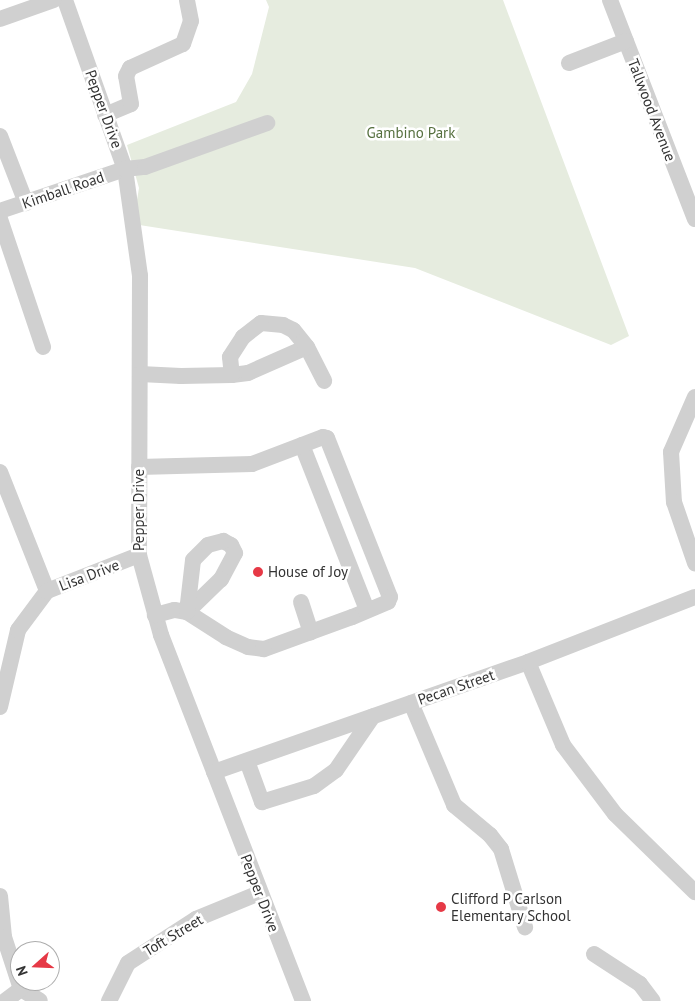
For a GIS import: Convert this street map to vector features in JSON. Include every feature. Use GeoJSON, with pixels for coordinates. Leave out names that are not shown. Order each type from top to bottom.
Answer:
{"type":"FeatureCollection","features":[{"type":"Feature","properties":{"kind":"street"},"geometry":{"type":"LineString","coordinates":[[0,19],[54,0]]}},
{"type":"Feature","properties":{"kind":"street","name":"Pepper Drive"},"geometry":{"type":"LineString","coordinates":[[65,0],[125,169],[140,276],[139,555],[155,615],[259,893],[303,1001]]}},
{"type":"Feature","properties":{"kind":"street"},"geometry":{"type":"LineString","coordinates":[[105,115],[131,104],[126,76],[130,68],[183,44],[192,21],[188,0]]}},
{"type":"Feature","properties":{"kind":"street","name":"Tallwood Avenue"},"geometry":{"type":"LineString","coordinates":[[610,0],[695,219]]}},
{"type":"Feature","properties":{"kind":"street"},"geometry":{"type":"LineString","coordinates":[[569,63],[626,41]]}},
{"type":"Feature","properties":{"kind":"street","name":"Kimball Road"},"geometry":{"type":"LineString","coordinates":[[0,211],[125,169],[145,167],[267,123]]}},
{"type":"Feature","properties":{"kind":"street"},"geometry":{"type":"LineString","coordinates":[[0,136],[26,202]]}},
{"type":"Feature","properties":{"kind":"street"},"geometry":{"type":"LineString","coordinates":[[0,219],[43,347]]}},
{"type":"Feature","properties":{"kind":"street"},"geometry":{"type":"LineString","coordinates":[[232,375],[230,357],[243,337],[261,323],[283,325],[293,330],[307,347],[324,381]]}},
{"type":"Feature","properties":{"kind":"street"},"geometry":{"type":"LineString","coordinates":[[140,374],[232,375],[263,368],[307,347]]}},
{"type":"Feature","properties":{"kind":"street"},"geometry":{"type":"LineString","coordinates":[[695,397],[671,452],[674,502],[695,563]]}},
{"type":"Feature","properties":{"kind":"street"},"geometry":{"type":"LineString","coordinates":[[139,467],[237,466],[302,446],[324,437],[330,442],[390,597],[388,602],[311,632],[256,649],[226,637],[186,612],[174,610],[155,615]]}},
{"type":"Feature","properties":{"kind":"street"},"geometry":{"type":"LineString","coordinates":[[302,446],[367,610]]}},
{"type":"Feature","properties":{"kind":"street"},"geometry":{"type":"LineString","coordinates":[[0,472],[47,591]]}},
{"type":"Feature","properties":{"kind":"street","name":"Lisa Drive"},"geometry":{"type":"LineString","coordinates":[[0,707],[0,695],[18,630],[47,591],[139,555]]}},
{"type":"Feature","properties":{"kind":"street","name":"Pecan Street"},"geometry":{"type":"LineString","coordinates":[[214,772],[528,662],[695,597]]}},
{"type":"Feature","properties":{"kind":"street"},"geometry":{"type":"LineString","coordinates":[[301,602],[311,632]]}},
{"type":"Feature","properties":{"kind":"street"},"geometry":{"type":"LineString","coordinates":[[528,662],[563,745],[615,814],[695,892]]}},
{"type":"Feature","properties":{"kind":"street"},"geometry":{"type":"LineString","coordinates":[[411,703],[454,806],[490,834],[501,849],[525,927]]}},
{"type":"Feature","properties":{"kind":"street"},"geometry":{"type":"LineString","coordinates":[[247,761],[262,802],[314,786],[336,770],[373,716]]}},
{"type":"Feature","properties":{"kind":"street","name":"Toft Street"},"geometry":{"type":"LineString","coordinates":[[109,1001],[128,963],[196,919],[259,893]]}},
{"type":"Feature","properties":{"kind":"street"},"geometry":{"type":"LineString","coordinates":[[0,896],[4,937],[10,955]]}},
{"type":"Feature","properties":{"kind":"street"},"geometry":{"type":"LineString","coordinates":[[594,954],[640,984],[654,1001]]}},
{"type":"Feature","properties":{"kind":"street"},"geometry":{"type":"LineString","coordinates":[[5,1001],[18,991]]}},
{"type":"Feature","properties":{"kind":"street"},"geometry":{"type":"LineString","coordinates":[[24,991],[40,1001]]}},
{"type":"Feature","properties":{"kind":"green space","name":"Gambino Park"},"geometry":{"type":"Polygon","coordinates":[[[266,0],[503,0],[629,336],[611,345],[415,268],[133,224],[139,188],[127,145],[236,102],[252,74],[269,7],[266,0]]]}},
{"type":"Feature","properties":{"kind":"place","name":"House of Joy"},"geometry":{"type":"Point","coordinates":[258,572]}},
{"type":"Feature","properties":{"kind":"place","name":"Clifford P Carlson Elementary School"},"geometry":{"type":"Point","coordinates":[441,907]}}]}
